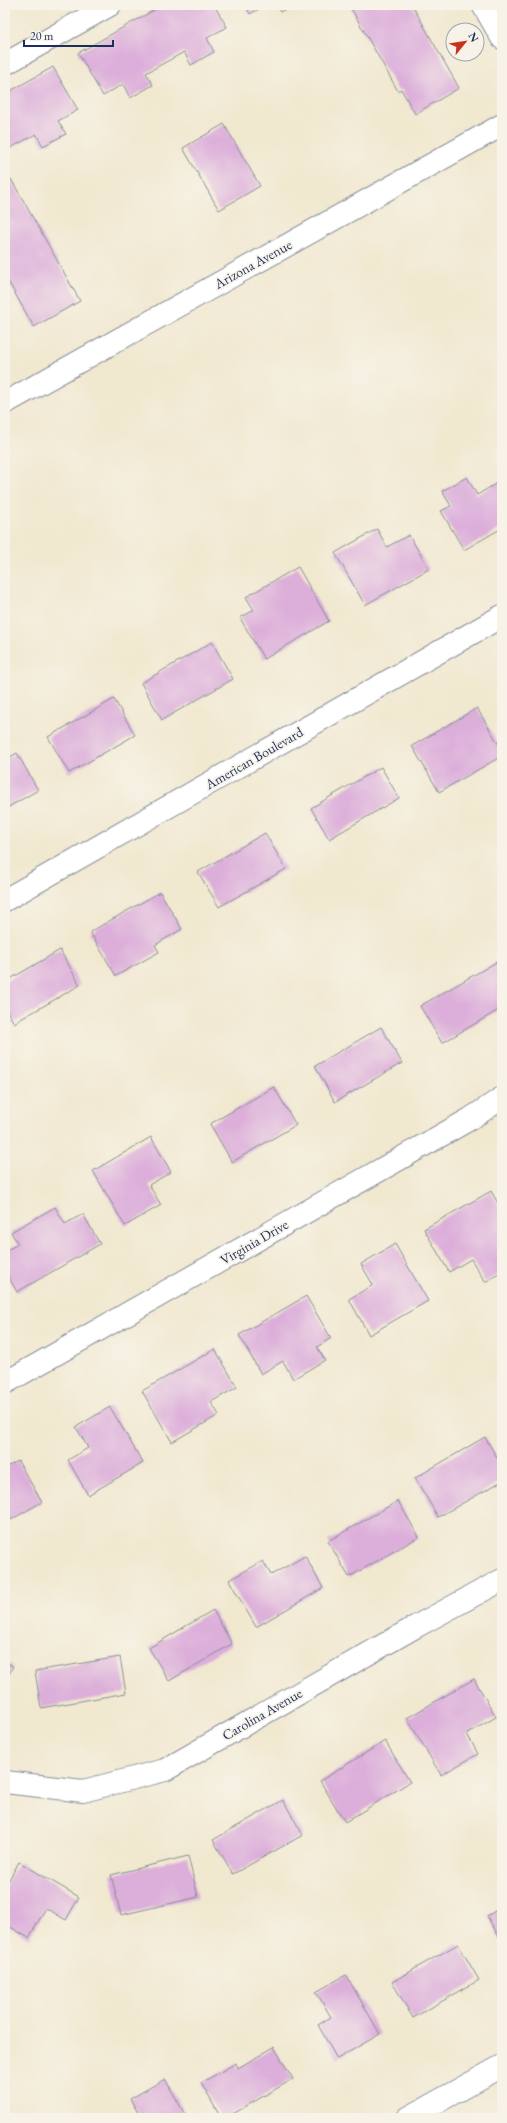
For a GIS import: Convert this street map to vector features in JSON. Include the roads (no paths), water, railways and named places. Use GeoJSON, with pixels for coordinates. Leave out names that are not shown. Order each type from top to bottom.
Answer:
{"type":"FeatureCollection","features":[{"type":"Feature","properties":{"kind":"street"},"geometry":{"type":"LineString","coordinates":[[5,64],[110,5]]}},
{"type":"Feature","properties":{"kind":"street"},"geometry":{"type":"LineString","coordinates":[[483,5],[502,38]]}},
{"type":"Feature","properties":{"kind":"street","name":"Arizona Avenue"},"geometry":{"type":"LineString","coordinates":[[5,402],[502,125]]}},
{"type":"Feature","properties":{"kind":"street","name":"American Boulevard"},"geometry":{"type":"LineString","coordinates":[[5,900],[502,616]]}},
{"type":"Feature","properties":{"kind":"street","name":"Virginia Drive"},"geometry":{"type":"LineString","coordinates":[[5,1382],[463,1123],[502,1098]]}},
{"type":"Feature","properties":{"kind":"street","name":"Carolina Avenue"},"geometry":{"type":"LineString","coordinates":[[5,1782],[83,1791],[165,1770],[415,1627],[502,1580]]}},
{"type":"Feature","properties":{"kind":"street"},"geometry":{"type":"LineString","coordinates":[[408,2118],[502,2066]]}}]}
